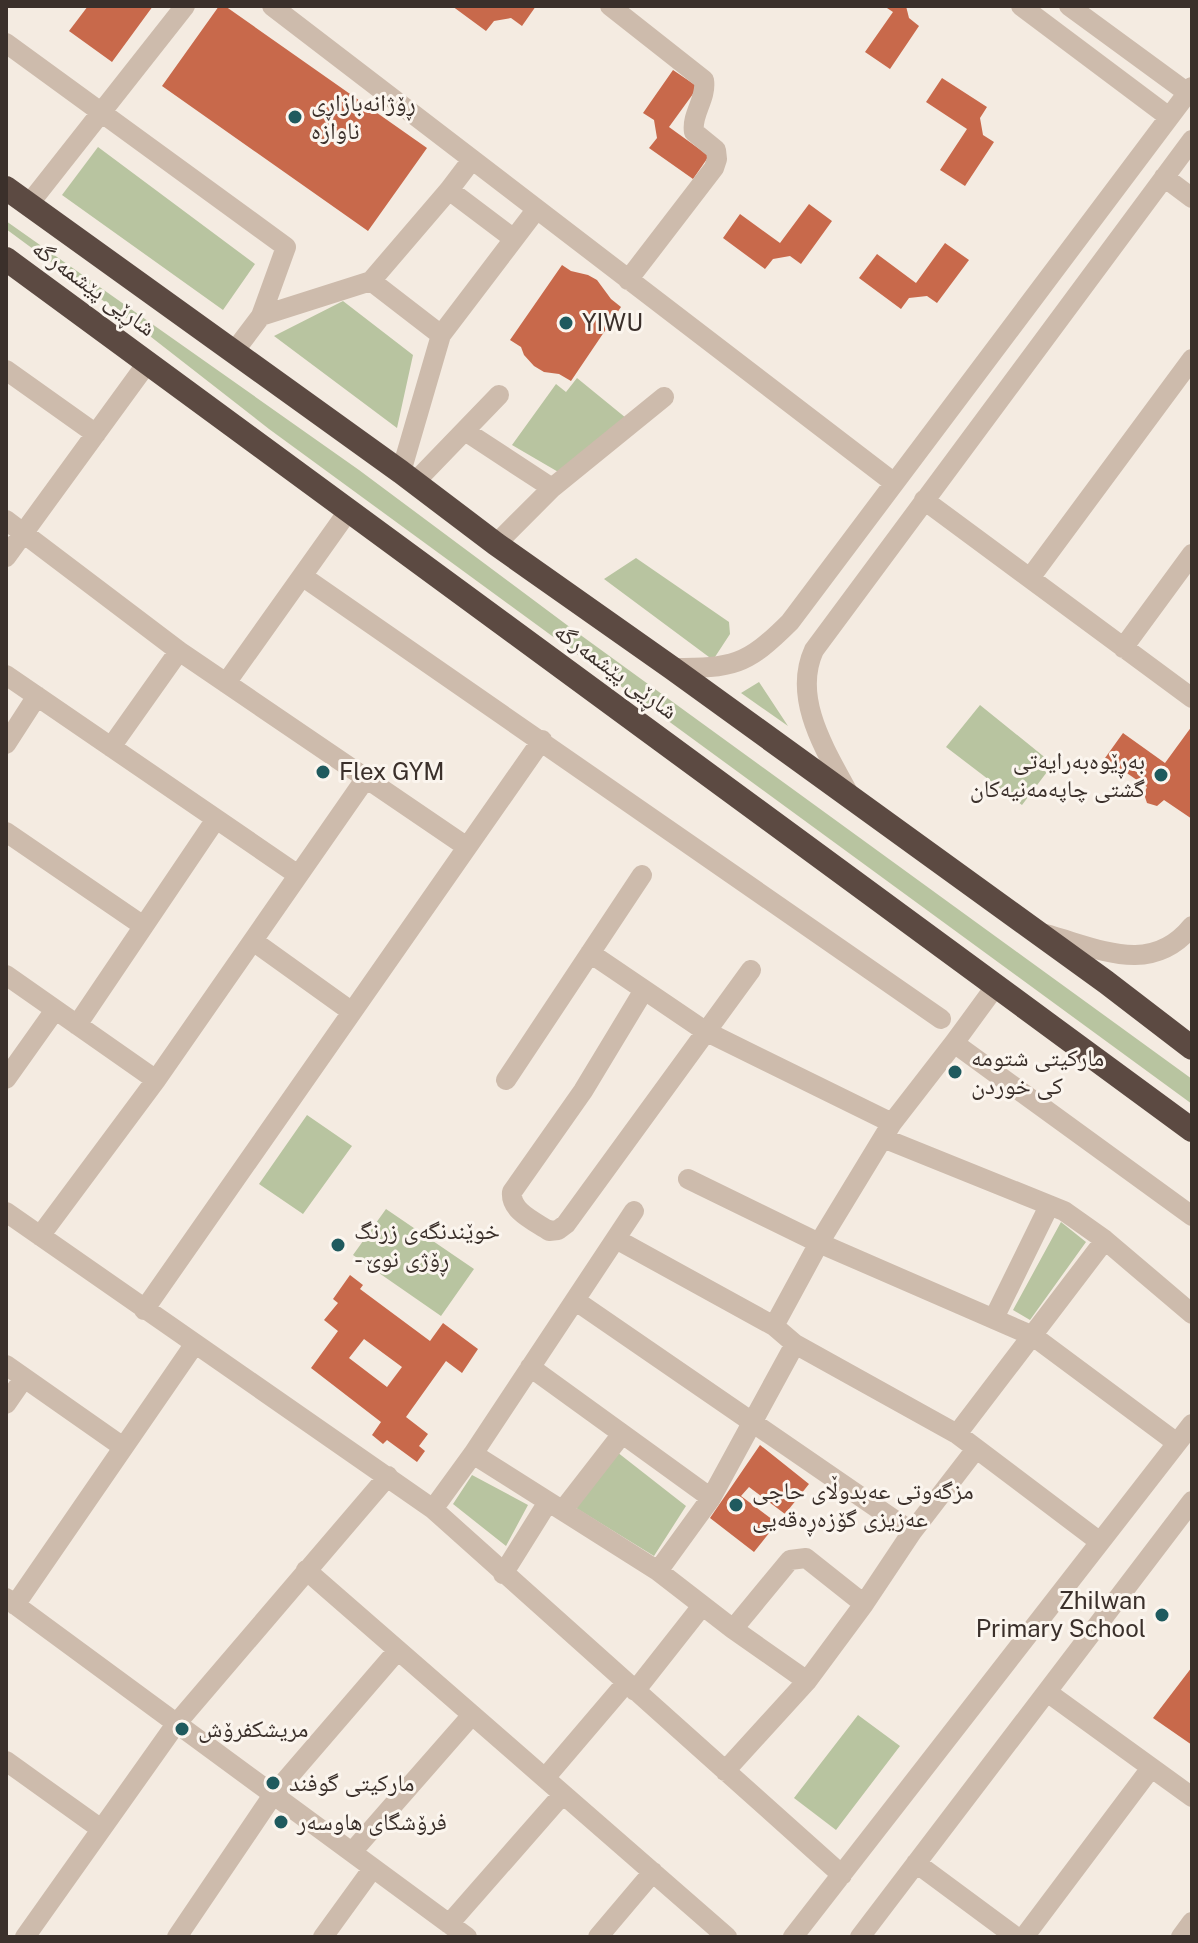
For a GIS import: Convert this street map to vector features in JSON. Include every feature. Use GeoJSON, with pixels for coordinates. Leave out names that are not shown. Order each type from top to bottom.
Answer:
{"type":"FeatureCollection","features":[{"type":"Feature","properties":{"kind":"highway","name":"شاڕێی پێشمەرگە"},"geometry":{"type":"LineString","coordinates":[[6,188],[1192,1048]]}},
{"type":"Feature","properties":{"kind":"highway","name":"شاڕێی پێشمەرگە"},"geometry":{"type":"LineString","coordinates":[[6,259],[1192,1130]]}},
{"type":"Feature","properties":{"kind":"street"},"geometry":{"type":"LineString","coordinates":[[29,204],[185,6]]}},
{"type":"Feature","properties":{"kind":"street"},"geometry":{"type":"LineString","coordinates":[[272,6],[893,482]]}},
{"type":"Feature","properties":{"kind":"street"},"geometry":{"type":"LineString","coordinates":[[610,6],[704,80],[705,89],[692,123],[694,132],[716,150],[717,159],[714,168],[628,280]]}},
{"type":"Feature","properties":{"kind":"street"},"geometry":{"type":"LineString","coordinates":[[1021,6],[1169,117]]}},
{"type":"Feature","properties":{"kind":"street"},"geometry":{"type":"LineString","coordinates":[[672,668],[730,665],[754,653],[790,622],[1169,117],[1191,92],[1069,6]]}},
{"type":"Feature","properties":{"kind":"street"},"geometry":{"type":"LineString","coordinates":[[6,43],[286,247],[261,316],[233,353]]}},
{"type":"Feature","properties":{"kind":"street"},"geometry":{"type":"LineString","coordinates":[[851,798],[822,741],[810,706],[808,665],[818,642],[1192,140]]}},
{"type":"Feature","properties":{"kind":"street"},"geometry":{"type":"LineString","coordinates":[[261,316],[371,281],[471,161]]}},
{"type":"Feature","properties":{"kind":"street"},"geometry":{"type":"LineString","coordinates":[[1164,177],[1192,198]]}},
{"type":"Feature","properties":{"kind":"street"},"geometry":{"type":"LineString","coordinates":[[449,190],[514,239]]}},
{"type":"Feature","properties":{"kind":"street"},"geometry":{"type":"LineString","coordinates":[[408,477],[441,335],[536,210]]}},
{"type":"Feature","properties":{"kind":"street"},"geometry":{"type":"LineString","coordinates":[[371,281],[441,335]]}},
{"type":"Feature","properties":{"kind":"street"},"geometry":{"type":"LineString","coordinates":[[1048,281],[1073,300]]}},
{"type":"Feature","properties":{"kind":"street"},"geometry":{"type":"LineString","coordinates":[[1030,578],[1192,359]]}},
{"type":"Feature","properties":{"kind":"street"},"geometry":{"type":"LineString","coordinates":[[6,557],[148,362]]}},
{"type":"Feature","properties":{"kind":"street"},"geometry":{"type":"LineString","coordinates":[[6,370],[96,434]]}},
{"type":"Feature","properties":{"kind":"street"},"geometry":{"type":"LineString","coordinates":[[408,477],[465,431],[499,395]]}},
{"type":"Feature","properties":{"kind":"street"},"geometry":{"type":"LineString","coordinates":[[496,544],[552,488],[664,397]]}},
{"type":"Feature","properties":{"kind":"street"},"geometry":{"type":"LineString","coordinates":[[465,431],[552,488]]}},
{"type":"Feature","properties":{"kind":"street"},"geometry":{"type":"LineString","coordinates":[[924,500],[1192,698]]}},
{"type":"Feature","properties":{"kind":"street"},"geometry":{"type":"LineString","coordinates":[[226,683],[349,510]]}},
{"type":"Feature","properties":{"kind":"street"},"geometry":{"type":"LineString","coordinates":[[6,520],[179,651],[467,847]]}},
{"type":"Feature","properties":{"kind":"street"},"geometry":{"type":"LineString","coordinates":[[1123,648],[1192,554]]}},
{"type":"Feature","properties":{"kind":"street"},"geometry":{"type":"LineString","coordinates":[[302,576],[941,1019]]}},
{"type":"Feature","properties":{"kind":"street"},"geometry":{"type":"LineString","coordinates":[[790,622],[818,642]]}},
{"type":"Feature","properties":{"kind":"street"},"geometry":{"type":"LineString","coordinates":[[111,747],[179,651]]}},
{"type":"Feature","properties":{"kind":"street"},"geometry":{"type":"LineString","coordinates":[[6,675],[298,875]]}},
{"type":"Feature","properties":{"kind":"street"},"geometry":{"type":"LineString","coordinates":[[6,744],[37,696]]}},
{"type":"Feature","properties":{"kind":"street"},"geometry":{"type":"LineString","coordinates":[[144,1310],[542,740]]}},
{"type":"Feature","properties":{"kind":"street"},"geometry":{"type":"LineString","coordinates":[[40,1236],[156,1080],[366,778]]}},
{"type":"Feature","properties":{"kind":"street"},"geometry":{"type":"LineString","coordinates":[[77,1025],[216,819]]}},
{"type":"Feature","properties":{"kind":"street"},"geometry":{"type":"LineString","coordinates":[[6,832],[142,925]]}},
{"type":"Feature","properties":{"kind":"street"},"geometry":{"type":"LineString","coordinates":[[506,1080],[642,875]]}},
{"type":"Feature","properties":{"kind":"street"},"geometry":{"type":"LineString","coordinates":[[1036,932],[1120,954],[1145,955],[1169,948],[1192,926]]}},
{"type":"Feature","properties":{"kind":"street"},"geometry":{"type":"LineString","coordinates":[[253,941],[352,1012]]}},
{"type":"Feature","properties":{"kind":"street"},"geometry":{"type":"LineString","coordinates":[[590,953],[705,1031],[888,1131],[1064,1211],[1105,1240],[1192,1314]]}},
{"type":"Feature","properties":{"kind":"street"},"geometry":{"type":"LineString","coordinates":[[644,990],[583,1091],[512,1192],[511,1201],[515,1208],[549,1231],[558,1230],[566,1224],[751,970]]}},
{"type":"Feature","properties":{"kind":"street"},"geometry":{"type":"LineString","coordinates":[[6,975],[156,1080]]}},
{"type":"Feature","properties":{"kind":"street"},"geometry":{"type":"LineString","coordinates":[[774,1326],[819,1243],[888,1131],[995,987]]}},
{"type":"Feature","properties":{"kind":"street"},"geometry":{"type":"LineString","coordinates":[[6,1079],[55,1010]]}},
{"type":"Feature","properties":{"kind":"street"},"geometry":{"type":"LineString","coordinates":[[954,1043],[1192,1216]]}},
{"type":"Feature","properties":{"kind":"street"},"geometry":{"type":"LineString","coordinates":[[688,1179],[819,1243],[1033,1336],[1177,1443]]}},
{"type":"Feature","properties":{"kind":"street"},"geometry":{"type":"LineString","coordinates":[[994,1318],[1049,1206]]}},
{"type":"Feature","properties":{"kind":"street"},"geometry":{"type":"LineString","coordinates":[[433,1509],[473,1454],[634,1211]]}},
{"type":"Feature","properties":{"kind":"street"},"geometry":{"type":"LineString","coordinates":[[6,1212],[433,1509],[842,1875]]}},
{"type":"Feature","properties":{"kind":"street"},"geometry":{"type":"LineString","coordinates":[[616,1239],[774,1326],[795,1344],[957,1434],[1100,1542]]}},
{"type":"Feature","properties":{"kind":"street"},"geometry":{"type":"LineString","coordinates":[[957,1434],[1105,1240]]}},
{"type":"Feature","properties":{"kind":"street"},"geometry":{"type":"LineString","coordinates":[[576,1301],[912,1532]]}},
{"type":"Feature","properties":{"kind":"street"},"geometry":{"type":"LineString","coordinates":[[658,1571],[711,1498],[795,1344]]}},
{"type":"Feature","properties":{"kind":"street"},"geometry":{"type":"LineString","coordinates":[[194,1345],[10,1601],[467,1937]]}},
{"type":"Feature","properties":{"kind":"street"},"geometry":{"type":"LineString","coordinates":[[6,1365],[123,1447]]}},
{"type":"Feature","properties":{"kind":"street"},"geometry":{"type":"LineString","coordinates":[[530,1367],[711,1498]]}},
{"type":"Feature","properties":{"kind":"street"},"geometry":{"type":"LineString","coordinates":[[6,1404],[24,1378]]}},
{"type":"Feature","properties":{"kind":"street"},"geometry":{"type":"LineString","coordinates":[[793,1937],[1192,1424]]}},
{"type":"Feature","properties":{"kind":"street"},"geometry":{"type":"LineString","coordinates":[[503,1574],[556,1506],[622,1434]]}},
{"type":"Feature","properties":{"kind":"street"},"geometry":{"type":"LineString","coordinates":[[725,1771],[807,1681],[912,1532],[976,1449]]}},
{"type":"Feature","properties":{"kind":"street"},"geometry":{"type":"LineString","coordinates":[[473,1454],[658,1571],[807,1681]]}},
{"type":"Feature","properties":{"kind":"street"},"geometry":{"type":"LineString","coordinates":[[28,1936],[176,1724],[388,1476]]}},
{"type":"Feature","properties":{"kind":"street"},"geometry":{"type":"LineString","coordinates":[[860,1937],[1192,1501]]}},
{"type":"Feature","properties":{"kind":"street"},"geometry":{"type":"LineString","coordinates":[[733,1629],[790,1560],[806,1558],[864,1604]]}},
{"type":"Feature","properties":{"kind":"street"},"geometry":{"type":"LineString","coordinates":[[306,1570],[727,1937]]}},
{"type":"Feature","properties":{"kind":"street"},"geometry":{"type":"LineString","coordinates":[[545,1778],[702,1606]]}},
{"type":"Feature","properties":{"kind":"street"},"geometry":{"type":"LineString","coordinates":[[177,1937],[273,1795],[398,1650]]}},
{"type":"Feature","properties":{"kind":"street"},"geometry":{"type":"LineString","coordinates":[[1047,1692],[1192,1797]]}},
{"type":"Feature","properties":{"kind":"street"},"geometry":{"type":"LineString","coordinates":[[352,1852],[472,1715]]}},
{"type":"Feature","properties":{"kind":"street"},"geometry":{"type":"LineString","coordinates":[[6,1761],[101,1829]]}},
{"type":"Feature","properties":{"kind":"street"},"geometry":{"type":"LineString","coordinates":[[1024,1937],[1151,1768]]}},
{"type":"Feature","properties":{"kind":"street"},"geometry":{"type":"LineString","coordinates":[[449,1924],[563,1794]]}},
{"type":"Feature","properties":{"kind":"street"},"geometry":{"type":"LineString","coordinates":[[916,1863],[1016,1937]]}},
{"type":"Feature","properties":{"kind":"street"},"geometry":{"type":"LineString","coordinates":[[323,1937],[373,1868]]}},
{"type":"Feature","properties":{"kind":"street"},"geometry":{"type":"LineString","coordinates":[[598,1937],[653,1872]]}},
{"type":"Feature","properties":{"kind":"street"},"geometry":{"type":"LineString","coordinates":[[1181,1937],[1192,1922]]}},
{"type":"Feature","properties":{"kind":"green space"},"geometry":{"type":"Polygon","coordinates":[[[98,147],[255,264],[223,310],[62,195],[98,147]]]}},
{"type":"Feature","properties":{"kind":"green space"},"geometry":{"type":"Polygon","coordinates":[[[6,221],[359,470],[575,631],[1192,1079],[1192,1104],[269,429],[6,229],[6,221]]]}},
{"type":"Feature","properties":{"kind":"green space"},"geometry":{"type":"Polygon","coordinates":[[[343,301],[413,355],[397,428],[274,336],[343,301]]]}},
{"type":"Feature","properties":{"kind":"green space"},"geometry":{"type":"Polygon","coordinates":[[[577,378],[626,418],[560,473],[512,445],[556,384],[566,392],[577,378]]]}},
{"type":"Feature","properties":{"kind":"green space"},"geometry":{"type":"Polygon","coordinates":[[[636,558],[729,622],[730,634],[713,660],[604,579],[636,558]]]}},
{"type":"Feature","properties":{"kind":"green space"},"geometry":{"type":"Polygon","coordinates":[[[759,682],[788,726],[741,693],[759,682]]]}},
{"type":"Feature","properties":{"kind":"green space"},"geometry":{"type":"Polygon","coordinates":[[[980,705],[1053,764],[1022,805],[946,747],[980,705]]]}},
{"type":"Feature","properties":{"kind":"green space"},"geometry":{"type":"Polygon","coordinates":[[[307,1115],[352,1146],[303,1214],[259,1184],[307,1115]]]}},
{"type":"Feature","properties":{"kind":"green space"},"geometry":{"type":"Polygon","coordinates":[[[386,1209],[474,1269],[441,1316],[353,1255],[386,1209]]]}},
{"type":"Feature","properties":{"kind":"green space"},"geometry":{"type":"Polygon","coordinates":[[[1061,1222],[1086,1242],[1030,1320],[1013,1310],[1061,1222]]]}},
{"type":"Feature","properties":{"kind":"green space"},"geometry":{"type":"Polygon","coordinates":[[[617,1452],[686,1506],[654,1556],[576,1508],[617,1452]]]}},
{"type":"Feature","properties":{"kind":"green space"},"geometry":{"type":"Polygon","coordinates":[[[472,1475],[528,1505],[506,1546],[453,1504],[472,1475]]]}},
{"type":"Feature","properties":{"kind":"green space"},"geometry":{"type":"Polygon","coordinates":[[[858,1715],[900,1746],[836,1830],[794,1798],[858,1715]]]}},
{"type":"Feature","properties":{"kind":"building"},"geometry":{"type":"Polygon","coordinates":[[[88,6],[153,6],[112,62],[69,31],[88,6]]]}},
{"type":"Feature","properties":{"kind":"building","name":"ڕۆژانەبازاڕی ناوازە"},"geometry":{"type":"Polygon","coordinates":[[[219,6],[225,6],[427,148],[368,231],[162,86],[219,6]]]}},
{"type":"Feature","properties":{"kind":"building"},"geometry":{"type":"Polygon","coordinates":[[[452,6],[536,6],[522,26],[511,18],[494,21],[486,31],[452,6]]]}},
{"type":"Feature","properties":{"kind":"building"},"geometry":{"type":"Polygon","coordinates":[[[884,6],[906,6],[909,18],[919,26],[890,69],[865,52],[893,12],[884,6]]]}},
{"type":"Feature","properties":{"kind":"building"},"geometry":{"type":"Polygon","coordinates":[[[673,70],[698,87],[669,127],[709,156],[693,179],[649,148],[657,138],[654,120],[643,113],[673,70]]]}},
{"type":"Feature","properties":{"kind":"building"},"geometry":{"type":"Polygon","coordinates":[[[942,78],[987,107],[980,118],[983,135],[994,142],[965,186],[940,170],[967,129],[926,102],[942,78]]]}},
{"type":"Feature","properties":{"kind":"building"},"geometry":{"type":"Polygon","coordinates":[[[809,204],[832,221],[801,264],[790,256],[773,259],[765,269],[723,238],[740,214],[780,243],[809,204]]]}},
{"type":"Feature","properties":{"kind":"building"},"geometry":{"type":"Polygon","coordinates":[[[945,243],[969,260],[937,303],[927,296],[909,298],[901,309],[859,278],[877,254],[916,283],[945,243]]]}},
{"type":"Feature","properties":{"kind":"building","name":"YIWU"},"geometry":{"type":"Polygon","coordinates":[[[562,265],[597,280],[621,307],[571,381],[534,366],[521,347],[510,340],[562,265]]]}},
{"type":"Feature","properties":{"kind":"building","name":"بەڕێوەبەرایەتی گشتی چاپەمەنیەکان"},"geometry":{"type":"Polygon","coordinates":[[[1192,726],[1192,819],[1164,800],[1157,806],[1147,803],[1144,794],[1147,787],[1105,758],[1123,733],[1165,763],[1192,726]]]}},
{"type":"Feature","properties":{"kind":"building"},"geometry":{"type":"Polygon","coordinates":[[[350,1275],[363,1285],[360,1289],[430,1341],[443,1323],[478,1349],[462,1373],[446,1361],[406,1417],[428,1434],[419,1446],[425,1451],[417,1462],[387,1440],[383,1444],[372,1435],[381,1422],[311,1368],[338,1331],[324,1320],[338,1303],[333,1299],[350,1275]],[[364,1339],[349,1358],[387,1387],[402,1367],[364,1339]]]}},
{"type":"Feature","properties":{"kind":"building","name":"مزگەوتی عەبدوڵای حاجی عەزیزی گۆزەڕەقەیی"},"geometry":{"type":"Polygon","coordinates":[[[760,1445],[809,1484],[785,1514],[749,1487],[741,1496],[777,1523],[754,1552],[710,1518],[760,1445]]]}},
{"type":"Feature","properties":{"kind":"building"},"geometry":{"type":"Polygon","coordinates":[[[1192,1667],[1192,1745],[1153,1718],[1192,1667]]]}},
{"type":"Feature","properties":{"kind":"place","name":"ڕۆژانەبازاڕی ناوازە"},"geometry":{"type":"Point","coordinates":[295,117]}},
{"type":"Feature","properties":{"kind":"place","name":"YIWU"},"geometry":{"type":"Point","coordinates":[566,323]}},
{"type":"Feature","properties":{"kind":"place","name":"Flex GYM"},"geometry":{"type":"Point","coordinates":[323,772]}},
{"type":"Feature","properties":{"kind":"place","name":"بەڕێوەبەرایەتی گشتی چاپەمەنیەکان"},"geometry":{"type":"Point","coordinates":[1161,775]}},
{"type":"Feature","properties":{"kind":"place","name":"مارکیتی شتومه کی خوردن"},"geometry":{"type":"Point","coordinates":[955,1072]}},
{"type":"Feature","properties":{"kind":"place","name":"خوێندنگەی زرنگ - ڕۆژی نوێ"},"geometry":{"type":"Point","coordinates":[338,1245]}},
{"type":"Feature","properties":{"kind":"place","name":"مزگەوتی عەبدوڵای حاجی عەزیزی گۆزەڕەقەیی"},"geometry":{"type":"Point","coordinates":[736,1505]}},
{"type":"Feature","properties":{"kind":"place","name":"Zhilwan Primary School"},"geometry":{"type":"Point","coordinates":[1162,1615]}},
{"type":"Feature","properties":{"kind":"place","name":"مریشکفرۆش"},"geometry":{"type":"Point","coordinates":[182,1729]}},
{"type":"Feature","properties":{"kind":"place","name":"مارکیتی گوفند"},"geometry":{"type":"Point","coordinates":[273,1783]}},
{"type":"Feature","properties":{"kind":"place","name":"فرۆشگای هاوسەر"},"geometry":{"type":"Point","coordinates":[281,1822]}}]}
